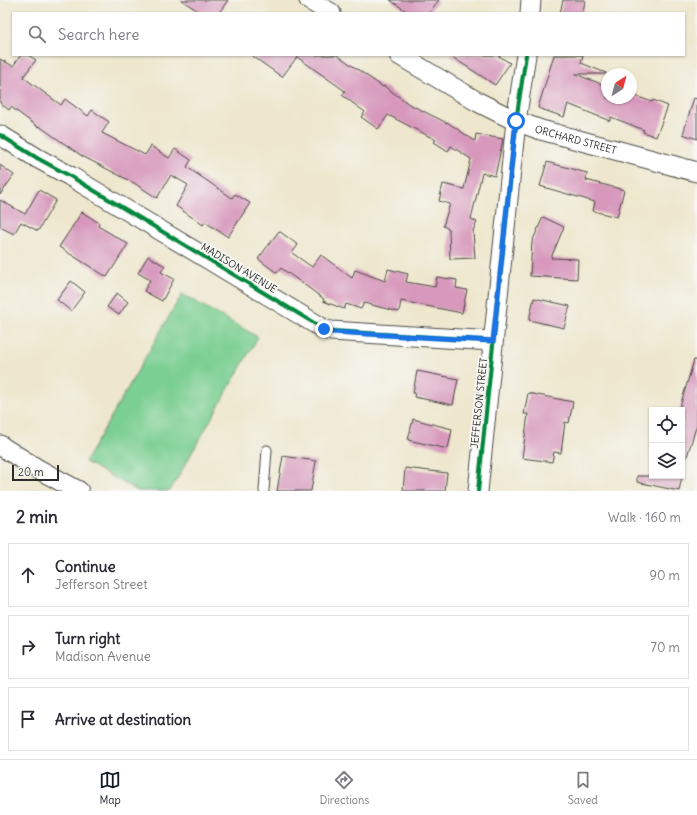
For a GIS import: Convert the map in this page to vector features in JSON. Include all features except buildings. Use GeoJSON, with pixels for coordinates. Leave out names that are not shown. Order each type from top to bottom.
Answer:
{"type":"FeatureCollection","features":[{"type":"Feature","properties":{"kind":"street"},"geometry":{"type":"LineString","coordinates":[[309,0],[329,12]]}},
{"type":"Feature","properties":{"kind":"street"},"geometry":{"type":"LineString","coordinates":[[530,12],[532,0]]}},
{"type":"Feature","properties":{"kind":"street","name":"ORCHARD STREET"},"geometry":{"type":"LineString","coordinates":[[402,56],[471,98],[516,121],[541,130],[697,172]]}},
{"type":"Feature","properties":{"kind":"street","name":"JEFFERSON STREET"},"geometry":{"type":"LineString","coordinates":[[478,491],[516,121],[526,56]]}},
{"type":"Feature","properties":{"kind":"street","name":"MADISON AVENUE"},"geometry":{"type":"LineString","coordinates":[[0,135],[331,332],[493,341]]}},
{"type":"Feature","properties":{"kind":"street"},"geometry":{"type":"LineString","coordinates":[[0,445],[38,469],[80,491]]}},
{"type":"Feature","properties":{"kind":"lane"},"geometry":{"type":"LineString","coordinates":[[264,491],[267,450]]}},
{"type":"Feature","properties":{"kind":"green space"},"geometry":{"type":"Polygon","coordinates":[[[182,294],[258,337],[170,491],[138,491],[85,462],[182,294]]]}},
{"type":"Feature","properties":{"kind":"cycle path"},"geometry":{"type":"LineString","coordinates":[[478,491],[516,121],[526,56]]}},
{"type":"Feature","properties":{"kind":"cycle path"},"geometry":{"type":"LineString","coordinates":[[0,135],[324,329],[331,331],[493,341]]}},
{"type":"Feature","properties":{"kind":"route"},"geometry":{"type":"LineString","coordinates":[[324,329],[331,332],[493,341],[516,121]]}}]}
